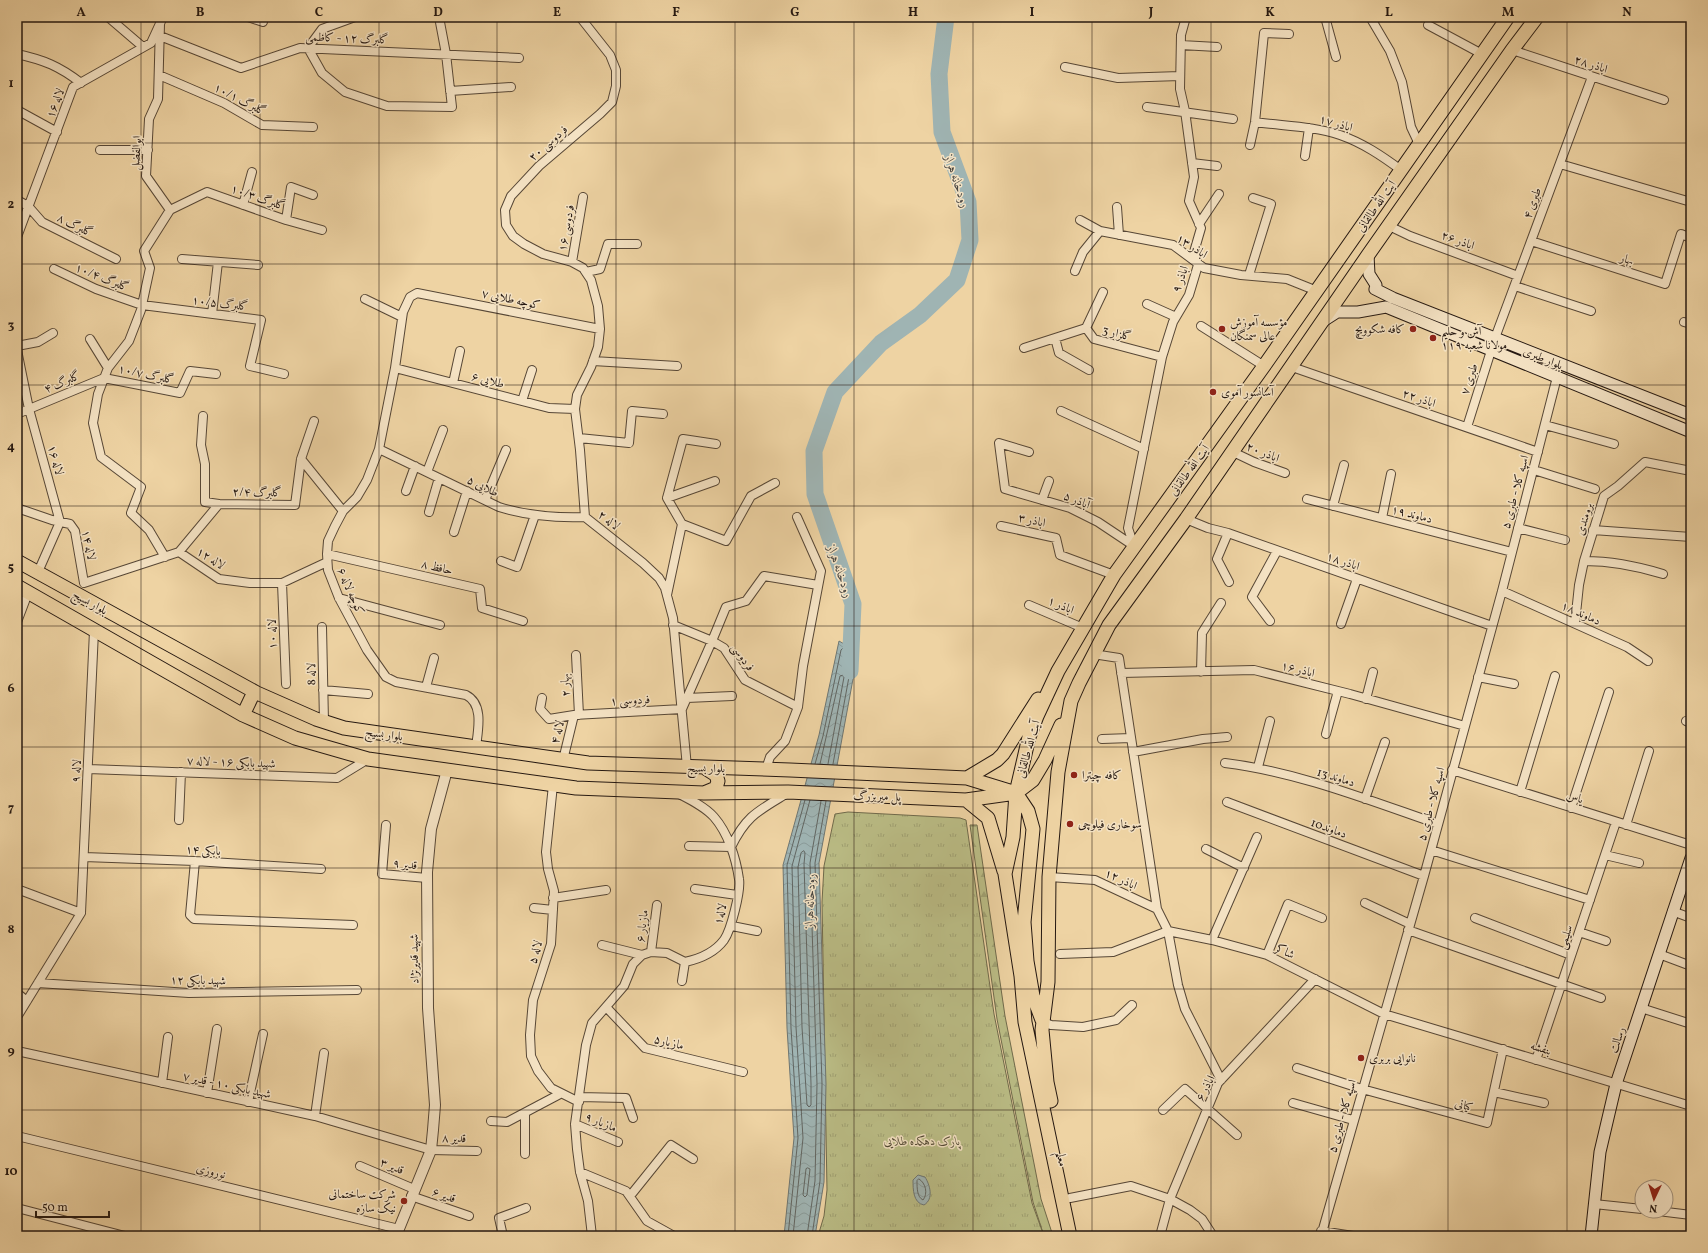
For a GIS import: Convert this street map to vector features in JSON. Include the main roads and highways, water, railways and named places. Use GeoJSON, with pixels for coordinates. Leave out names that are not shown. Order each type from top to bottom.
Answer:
{"type":"FeatureCollection","features":[{"type":"Feature","properties":{"kind":"main road","name":"آیت الله طالقانی"},"geometry":{"type":"LineString","coordinates":[[1070,1236],[1025,1022],[1021,976],[1005,874],[1013,837],[1016,792],[1036,716],[1058,671],[1114,575],[1317,291],[1508,17]]}},
{"type":"Feature","properties":{"kind":"main road","name":"آیت الله طالقانی"},"geometry":{"type":"LineString","coordinates":[[1043,1022],[1048,972],[1049,877],[1058,772],[1071,701],[1093,654],[1109,625],[1186,519],[1368,255],[1512,50],[1537,17]]}},
{"type":"Feature","properties":{"kind":"main road"},"geometry":{"type":"LineString","coordinates":[[1482,54],[1482,62],[1485,68],[1491,69],[1500,67]]}},
{"type":"Feature","properties":{"kind":"main road"},"geometry":{"type":"LineString","coordinates":[[1453,96],[1467,94],[1470,100],[1471,108]]}},
{"type":"Feature","properties":{"kind":"main road"},"geometry":{"type":"LineString","coordinates":[[1323,321],[1337,312],[1358,312],[1389,302],[1375,289],[1376,285],[1370,274],[1368,255]]}},
{"type":"Feature","properties":{"kind":"main road","name":"بلوار طبری"},"geometry":{"type":"LineString","coordinates":[[1389,302],[1495,338],[1691,416]]}},
{"type":"Feature","properties":{"kind":"main road","name":"بلوار طبری"},"geometry":{"type":"LineString","coordinates":[[1389,302],[1491,350],[1691,432]]}},
{"type":"Feature","properties":{"kind":"main road","name":"بلوار بسیج"},"geometry":{"type":"LineString","coordinates":[[17,561],[254,692],[324,722],[344,728],[588,764],[790,770]]}},
{"type":"Feature","properties":{"kind":"main road","name":"بلوار بسیج"},"geometry":{"type":"LineString","coordinates":[[17,586],[242,715],[295,738],[368,759],[576,788],[704,793],[788,792]]}},
{"type":"Feature","properties":{"kind":"main road"},"geometry":{"type":"LineString","coordinates":[[967,778],[997,760],[1003,754],[1028,714],[1058,671]]}},
{"type":"Feature","properties":{"kind":"main road"},"geometry":{"type":"LineString","coordinates":[[242,715],[254,692]]}},
{"type":"Feature","properties":{"kind":"main road"},"geometry":{"type":"LineString","coordinates":[[1043,1022],[1033,996],[1027,960],[1024,922],[1034,829],[1028,811],[1016,792],[1033,780],[1045,760],[1071,701]]}},
{"type":"Feature","properties":{"kind":"main road"},"geometry":{"type":"LineString","coordinates":[[1029,738],[1030,746],[1036,752],[1044,752],[1050,748]]}},
{"type":"Feature","properties":{"kind":"main road"},"geometry":{"type":"LineString","coordinates":[[704,793],[716,788],[718,781],[716,775],[705,768]]}},
{"type":"Feature","properties":{"kind":"main road","name":"پل میربزرگ"},"geometry":{"type":"LineString","coordinates":[[790,770],[967,778],[1016,792]]}},
{"type":"Feature","properties":{"kind":"main road","name":"پل میربزرگ"},"geometry":{"type":"LineString","coordinates":[[788,792],[966,800],[1016,792]]}},
{"type":"Feature","properties":{"kind":"main road"},"geometry":{"type":"LineString","coordinates":[[966,800],[988,818],[1005,874]]}},
{"type":"Feature","properties":{"kind":"main road"},"geometry":{"type":"LineString","coordinates":[[1013,837],[1016,831],[1023,829],[1029,832],[1033,838]]}},
{"type":"Feature","properties":{"kind":"main road","name":"رسالت"},"geometry":{"type":"LineString","coordinates":[[1591,1236],[1600,1152],[1616,1084],[1672,911],[1691,858]]}},
{"type":"Feature","properties":{"kind":"main road","name":"معلم"},"geometry":{"type":"LineString","coordinates":[[1043,1022],[1047,1082],[1077,1236]]}},
{"type":"Feature","properties":{"kind":"water"},"geometry":{"type":"Polygon","coordinates":[[[839,641],[858,652],[819,863],[826,1084],[824,1182],[815,1236],[784,1236],[794,1138],[787,1028],[783,865],[819,735],[839,641]]]}},
{"type":"Feature","properties":{"kind":"water"},"geometry":{"type":"Polygon","coordinates":[[[918,1175],[925,1177],[930,1188],[929,1199],[924,1205],[918,1202],[914,1191],[913,1180],[918,1175]]]}},
{"type":"Feature","properties":{"kind":"waterway","name":"رودخانه هراز"},"geometry":{"type":"LineString","coordinates":[[850,671],[853,604],[815,494],[814,451],[835,392],[881,343],[920,315],[957,280],[970,240],[968,202],[942,132],[939,74],[946,17]]}},
{"type":"Feature","properties":{"kind":"place","name":"مؤسسه آموزش عالی سمنگان"},"geometry":{"type":"Point","coordinates":[1222,329]}},
{"type":"Feature","properties":{"kind":"place","name":"کافه شکوویچ"},"geometry":{"type":"Point","coordinates":[1413,329]}},
{"type":"Feature","properties":{"kind":"place","name":"آش و حلیم مولانا شعبه ۱۱۹"},"geometry":{"type":"Point","coordinates":[1433,338]}},
{"type":"Feature","properties":{"kind":"place","name":"آسانسور آموی"},"geometry":{"type":"Point","coordinates":[1213,392]}},
{"type":"Feature","properties":{"kind":"place","name":"کافه چیترا"},"geometry":{"type":"Point","coordinates":[1074,775]}},
{"type":"Feature","properties":{"kind":"place","name":"سوخاری فیلوچی"},"geometry":{"type":"Point","coordinates":[1070,824]}},
{"type":"Feature","properties":{"kind":"place","name":"نانوایی بربری"},"geometry":{"type":"Point","coordinates":[1361,1058]}},
{"type":"Feature","properties":{"kind":"place","name":"شرکت ساختمانی نیک سازه"},"geometry":{"type":"Point","coordinates":[404,1201]}},
{"type":"Feature","properties":{"kind":"park label","name":"پارک دهکده طلایی"},"geometry":{"type":"Point","coordinates":[922,1141]}}]}
